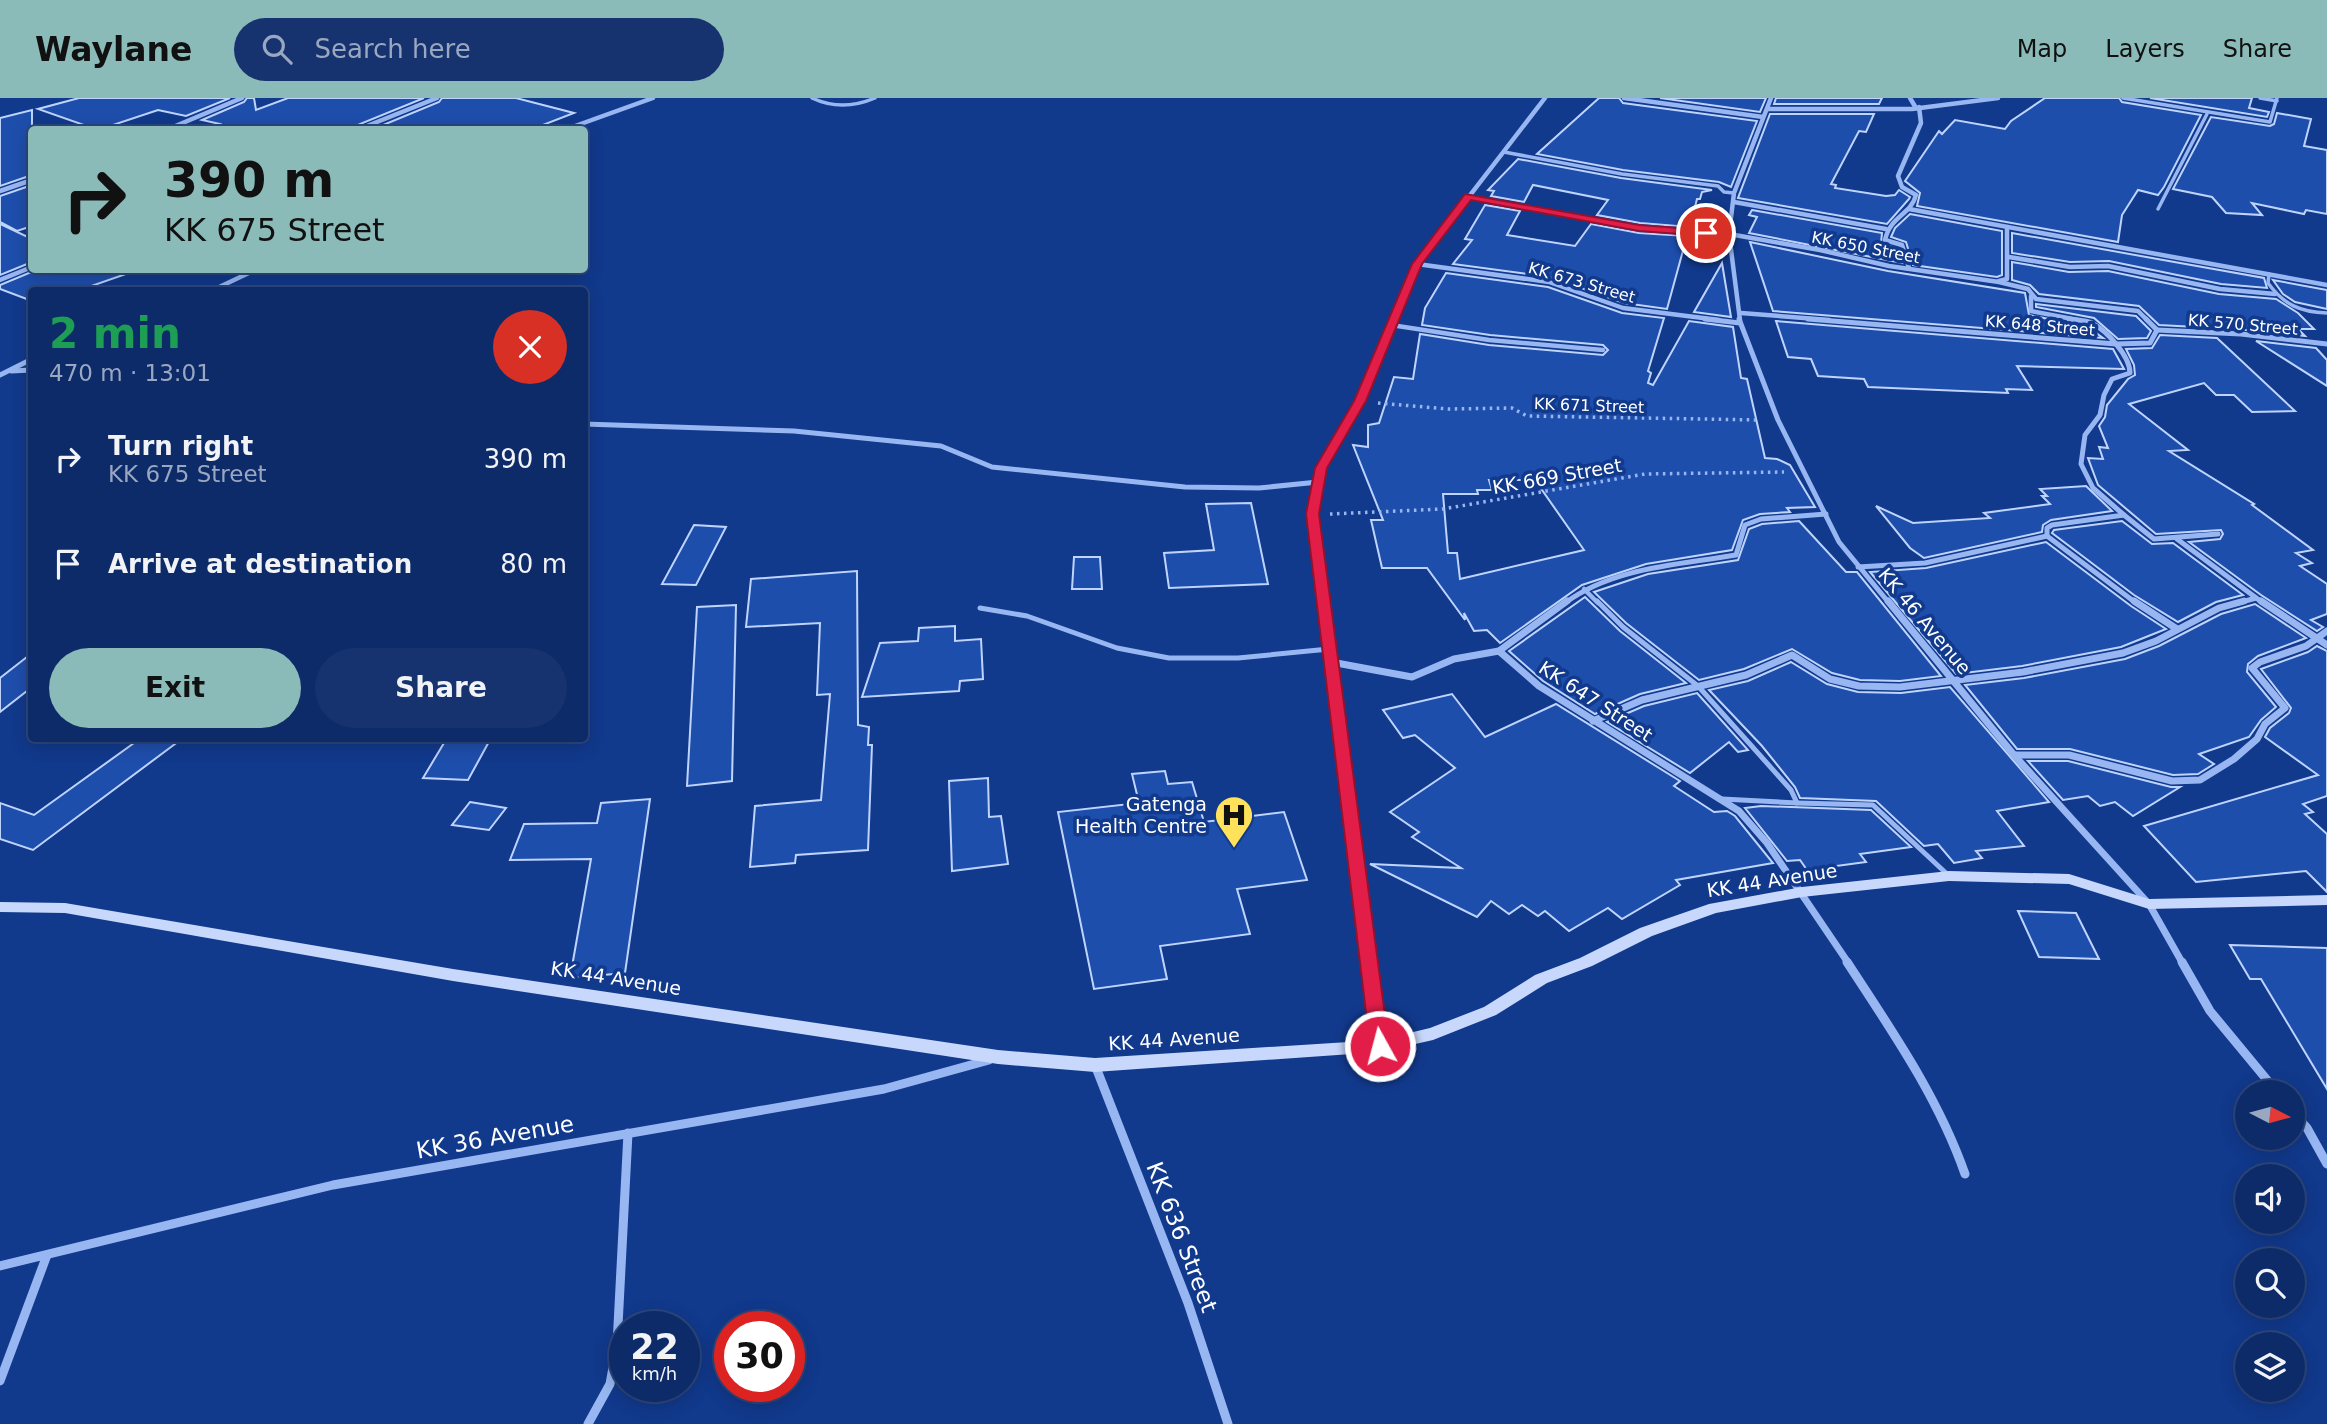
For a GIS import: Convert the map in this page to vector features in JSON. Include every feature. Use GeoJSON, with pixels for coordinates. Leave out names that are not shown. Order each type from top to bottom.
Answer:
{"type":"FeatureCollection","features":[{"type":"Feature","properties":{"kind":"main road","name":"KK 44 Avenue"},"geometry":{"type":"LineString","coordinates":[[0,906],[65,908],[453,975],[998,1057],[1095,1065],[1380,1046],[1433,1034],[1490,1011],[1541,979],[1586,962],[1646,932],[1714,908],[1802,892],[1949,876],[2069,879],[2149,904],[2327,900]]}},
{"type":"Feature","properties":{"kind":"street"},"geometry":{"type":"LineString","coordinates":[[176,126],[242,98]]}},
{"type":"Feature","properties":{"kind":"street"},"geometry":{"type":"LineString","coordinates":[[366,126],[436,98]]}},
{"type":"Feature","properties":{"kind":"street"},"geometry":{"type":"LineString","coordinates":[[575,126],[653,98]]}},
{"type":"Feature","properties":{"kind":"street"},"geometry":{"type":"LineString","coordinates":[[1380,1046],[1312,514],[1321,468],[1360,401],[1417,264],[1545,98]]}},
{"type":"Feature","properties":{"kind":"street"},"geometry":{"type":"LineString","coordinates":[[1624,98],[1763,117]]}},
{"type":"Feature","properties":{"kind":"street","name":"KK 46 Avenue"},"geometry":{"type":"LineString","coordinates":[[1771,98],[1734,193],[1728,234],[1741,313],[1740,323],[1778,420],[1839,542],[2014,755],[2149,904],[2210,1011],[2267,1080]]}},
{"type":"Feature","properties":{"kind":"street"},"geometry":{"type":"LineString","coordinates":[[1909,209],[1913,206],[1915,193],[1902,187],[1898,176],[1921,123],[1918,108],[1910,98]]}},
{"type":"Feature","properties":{"kind":"street"},"geometry":{"type":"LineString","coordinates":[[1767,109],[1827,112],[1918,108],[1998,98]]}},
{"type":"Feature","properties":{"kind":"street"},"geometry":{"type":"LineString","coordinates":[[0,191],[28,181]]}},
{"type":"Feature","properties":{"kind":"street","name":"KK 650 Street"},"geometry":{"type":"LineString","coordinates":[[1468,197],[1639,228],[1728,234],[1998,282]]}},
{"type":"Feature","properties":{"kind":"street"},"geometry":{"type":"LineString","coordinates":[[1734,202],[1886,229]]}},
{"type":"Feature","properties":{"kind":"street"},"geometry":{"type":"LineString","coordinates":[[1909,268],[1902,245],[1885,240],[1886,229],[1900,211],[1909,209],[2327,285]]}},
{"type":"Feature","properties":{"kind":"street"},"geometry":{"type":"LineString","coordinates":[[1998,282],[2007,279],[2007,227]]}},
{"type":"Feature","properties":{"kind":"street"},"geometry":{"type":"LineString","coordinates":[[2009,257],[2070,267],[2108,266],[2220,289],[2275,294]]}},
{"type":"Feature","properties":{"kind":"street","name":"KK 673 Street"},"geometry":{"type":"LineString","coordinates":[[1417,264],[1549,282],[1623,309],[1740,323]]}},
{"type":"Feature","properties":{"kind":"street"},"geometry":{"type":"LineString","coordinates":[[2,277],[28,268]]}},
{"type":"Feature","properties":{"kind":"street"},"geometry":{"type":"LineString","coordinates":[[219,287],[249,273]]}},
{"type":"Feature","properties":{"kind":"street","name":"KK 648 Street"},"geometry":{"type":"LineString","coordinates":[[1741,313],[2116,344],[2150,343],[2157,330],[2138,312],[2031,296],[2028,289],[1998,282]]}},
{"type":"Feature","properties":{"kind":"street"},"geometry":{"type":"LineString","coordinates":[[2031,296],[2031,312],[2092,323],[2116,344],[2130,366],[2130,373],[2112,379],[2104,395],[2101,415],[2085,435],[2081,464],[2093,488],[2154,539],[2218,534]]}},
{"type":"Feature","properties":{"kind":"street","name":"KK 570 Street"},"geometry":{"type":"LineString","coordinates":[[2157,330],[2241,334],[2327,344]]}},
{"type":"Feature","properties":{"kind":"street"},"geometry":{"type":"LineString","coordinates":[[2,372],[28,361]]}},
{"type":"Feature","properties":{"kind":"street"},"geometry":{"type":"LineString","coordinates":[[2,372],[28,370]]}},
{"type":"Feature","properties":{"kind":"street"},"geometry":{"type":"LineString","coordinates":[[588,424],[794,431],[941,446],[992,467],[1185,487],[1259,488],[1318,482]]}},
{"type":"Feature","properties":{"kind":"street"},"geometry":{"type":"LineString","coordinates":[[1331,662],[1412,677],[1454,659],[1499,651],[1584,589],[1612,577],[1736,555],[1745,525],[1761,519],[1826,514]]}},
{"type":"Feature","properties":{"kind":"street"},"geometry":{"type":"LineString","coordinates":[[2047,536],[2047,528],[2052,525],[2124,515]]}},
{"type":"Feature","properties":{"kind":"street"},"geometry":{"type":"LineString","coordinates":[[1858,567],[1925,563],[2047,536],[2146,611],[2177,629]]}},
{"type":"Feature","properties":{"kind":"street"},"geometry":{"type":"LineString","coordinates":[[2177,538],[2256,598],[2314,639],[2327,645]]}},
{"type":"Feature","properties":{"kind":"street"},"geometry":{"type":"LineString","coordinates":[[1593,721],[1642,700],[1746,675],[1792,655],[1830,680],[1859,686],[1900,687],[2023,671],[2123,653],[2219,608],[2256,598]]}},
{"type":"Feature","properties":{"kind":"street"},"geometry":{"type":"LineString","coordinates":[[2014,755],[2069,755],[2172,781],[2200,780],[2234,759],[2257,739],[2265,724],[2285,708],[2282,701],[2257,679],[2252,668],[2260,662],[2306,646],[2327,631]]}},
{"type":"Feature","properties":{"kind":"street","name":"KK 647 Street"},"geometry":{"type":"LineString","coordinates":[[1499,651],[1539,686],[1739,811],[1768,844],[1802,892],[1914,1065],[1950,1131],[1965,1174]]}},
{"type":"Feature","properties":{"kind":"street","name":"KK 36 Avenue"},"geometry":{"type":"LineString","coordinates":[[0,1266],[334,1185],[884,1089],[998,1057]]}},
{"type":"Feature","properties":{"kind":"street","name":"KK 636 Street"},"geometry":{"type":"LineString","coordinates":[[1095,1065],[1188,1303],[1228,1424]]}},
{"type":"Feature","properties":{"kind":"street"},"geometry":{"type":"LineString","coordinates":[[2305,1127],[2327,1164]]}},
{"type":"Feature","properties":{"kind":"street"},"geometry":{"type":"LineString","coordinates":[[588,1424],[610,1384],[617,1345],[628,1133]]}},
{"type":"Feature","properties":{"kind":"street"},"geometry":{"type":"LineString","coordinates":[[0,1381],[47,1255]]}},
{"type":"Feature","properties":{"kind":"lane"},"geometry":{"type":"LineString","coordinates":[[812,98],[821,103],[848,106],[875,98]]}},
{"type":"Feature","properties":{"kind":"lane"},"geometry":{"type":"LineString","coordinates":[[2123,98],[2207,114],[2273,121],[2277,99],[2260,98]]}},
{"type":"Feature","properties":{"kind":"lane"},"geometry":{"type":"LineString","coordinates":[[2158,209],[2207,114]]}},
{"type":"Feature","properties":{"kind":"lane"},"geometry":{"type":"LineString","coordinates":[[1504,152],[1601,171],[1718,186],[1724,192],[1734,193]]}},
{"type":"Feature","properties":{"kind":"lane"},"geometry":{"type":"LineString","coordinates":[[2269,274],[2267,283],[2287,305],[2307,313],[2327,313]]}},
{"type":"Feature","properties":{"kind":"lane"},"geometry":{"type":"LineString","coordinates":[[1391,325],[1489,340],[1603,350]]}},
{"type":"Feature","properties":{"kind":"lane"},"geometry":{"type":"LineString","coordinates":[[1584,589],[1623,627],[1698,686],[1791,790],[1797,803]]}},
{"type":"Feature","properties":{"kind":"lane"},"geometry":{"type":"LineString","coordinates":[[980,608],[1032,617],[1092,640],[1186,660],[1254,658],[1329,649]]}},
{"type":"Feature","properties":{"kind":"lane"},"geometry":{"type":"LineString","coordinates":[[1722,799],[1873,805],[1949,876]]}},
{"type":"Feature","properties":{"kind":"path","name":"KK 671 Street"},"geometry":{"type":"LineString","coordinates":[[1360,401],[1424,408],[1512,408],[1527,416],[1778,420]]}},
{"type":"Feature","properties":{"kind":"path","name":"KK 669 Street"},"geometry":{"type":"LineString","coordinates":[[1312,514],[1443,509],[1645,474],[1806,472]]}},
{"type":"Feature","properties":{"kind":"building"},"geometry":{"type":"Polygon","coordinates":[[[79,98],[230,98],[186,116],[158,110],[110,126],[87,126],[38,109],[79,98]]]}},
{"type":"Feature","properties":{"kind":"building"},"geometry":{"type":"Polygon","coordinates":[[[247,98],[254,98],[256,110],[288,98],[424,98],[355,126],[217,126],[220,124],[202,120],[244,102],[247,98]]]}},
{"type":"Feature","properties":{"kind":"building"},"geometry":{"type":"Polygon","coordinates":[[[442,98],[516,98],[574,113],[540,126],[381,126],[439,102],[442,98]]]}},
{"type":"Feature","properties":{"kind":"building"},"geometry":{"type":"Polygon","coordinates":[[[1599,98],[1619,98],[1623,103],[1757,121],[1731,187],[1719,182],[1623,170],[1537,154],[1599,98]]]}},
{"type":"Feature","properties":{"kind":"building"},"geometry":{"type":"Polygon","coordinates":[[[1660,98],[1766,98],[1760,112],[1660,98]]]}},
{"type":"Feature","properties":{"kind":"building"},"geometry":{"type":"Polygon","coordinates":[[[1776,98],[1882,98],[1879,104],[1774,104],[1776,98]]]}},
{"type":"Feature","properties":{"kind":"building"},"geometry":{"type":"Polygon","coordinates":[[[2045,98],[2119,98],[2122,102],[2201,115],[2158,195],[2138,190],[2122,215],[2118,242],[1917,206],[1920,193],[1905,181],[1939,131],[1942,134],[1955,120],[2005,129],[2011,121],[2045,98]]]}},
{"type":"Feature","properties":{"kind":"building"},"geometry":{"type":"Polygon","coordinates":[[[2150,98],[2252,98],[2249,108],[2269,112],[2267,117],[2150,98]]]}},
{"type":"Feature","properties":{"kind":"building"},"geometry":{"type":"Polygon","coordinates":[[[32,110],[32,126],[28,126],[28,176],[0,186],[0,118],[32,110]]]}},
{"type":"Feature","properties":{"kind":"building"},"geometry":{"type":"Polygon","coordinates":[[[2277,113],[2311,119],[2304,146],[2327,150],[2327,214],[2306,210],[2304,214],[2252,203],[2262,215],[2226,213],[2212,197],[2173,189],[2211,117],[2270,126],[2274,124],[2277,113]]]}},
{"type":"Feature","properties":{"kind":"building"},"geometry":{"type":"Polygon","coordinates":[[[1770,114],[1874,114],[1866,132],[1859,131],[1831,184],[1836,185],[1835,188],[1886,196],[1895,195],[1899,190],[1910,197],[1909,199],[1887,224],[1738,198],[1770,114]]]}},
{"type":"Feature","properties":{"kind":"building"},"geometry":{"type":"Polygon","coordinates":[[[1518,159],[1621,178],[1712,190],[1702,192],[1700,199],[1697,199],[1690,227],[1640,223],[1597,215],[1608,200],[1533,185],[1524,202],[1491,196],[1494,191],[1488,190],[1518,159]]]}},
{"type":"Feature","properties":{"kind":"building"},"geometry":{"type":"Polygon","coordinates":[[[28,186],[28,227],[17,231],[0,222],[0,196],[28,186]]]}},
{"type":"Feature","properties":{"kind":"building"},"geometry":{"type":"Polygon","coordinates":[[[1485,205],[1520,211],[1507,235],[1575,246],[1591,224],[1639,233],[1687,236],[1667,309],[1624,303],[1550,277],[1453,264],[1472,240],[1465,239],[1485,205]]]}},
{"type":"Feature","properties":{"kind":"building"},"geometry":{"type":"Polygon","coordinates":[[[1752,210],[1882,233],[1881,243],[1898,249],[1902,263],[1749,233],[1757,217],[1749,215],[1752,210]]]}},
{"type":"Feature","properties":{"kind":"building"},"geometry":{"type":"Polygon","coordinates":[[[1910,214],[2002,231],[2002,275],[1997,277],[1913,265],[1906,242],[1891,237],[1895,228],[1910,214]]]}},
{"type":"Feature","properties":{"kind":"building"},"geometry":{"type":"Polygon","coordinates":[[[0,224],[28,237],[28,264],[0,275],[0,224]]]}},
{"type":"Feature","properties":{"kind":"building"},"geometry":{"type":"Polygon","coordinates":[[[2012,233],[2264,278],[2267,288],[2221,284],[2109,261],[2070,262],[2012,253],[2012,233]]]}},
{"type":"Feature","properties":{"kind":"building"},"geometry":{"type":"Polygon","coordinates":[[[1750,242],[1888,271],[2025,293],[2029,315],[2088,327],[2103,338],[1773,311],[1750,242]]]}},
{"type":"Feature","properties":{"kind":"building"},"geometry":{"type":"Polygon","coordinates":[[[2012,262],[2069,272],[2108,271],[2219,294],[2276,299],[2298,313],[2314,329],[2298,329],[2305,336],[2236,329],[2222,319],[2215,328],[2159,325],[2139,306],[2039,294],[2030,285],[2012,280],[2012,262]]]}},
{"type":"Feature","properties":{"kind":"building"},"geometry":{"type":"Polygon","coordinates":[[[1722,263],[1731,317],[1694,312],[1722,263]]]}},
{"type":"Feature","properties":{"kind":"building"},"geometry":{"type":"Polygon","coordinates":[[[29,273],[129,273],[89,287],[28,287],[28,300],[0,289],[0,285],[29,273]]]}},
{"type":"Feature","properties":{"kind":"building"},"geometry":{"type":"Polygon","coordinates":[[[1446,273],[1548,287],[1622,313],[1664,318],[1648,371],[1651,373],[1648,383],[1653,385],[1689,321],[1733,327],[1741,378],[1747,379],[1765,458],[1777,459],[1790,465],[1815,507],[1787,508],[1790,512],[1760,514],[1743,520],[1732,550],[1646,564],[1582,585],[1500,643],[1487,630],[1474,631],[1464,613],[1465,620],[1427,568],[1382,568],[1371,520],[1383,520],[1353,445],[1368,447],[1368,425],[1379,423],[1394,377],[1413,379],[1420,334],[1489,345],[1603,355],[1608,350],[1603,345],[1490,335],[1422,325],[1425,308],[1446,273]],[[1489,480],[1492,490],[1477,490],[1478,494],[1443,494],[1448,553],[1457,553],[1460,579],[1584,550],[1535,480],[1489,480]]]}},
{"type":"Feature","properties":{"kind":"building"},"geometry":{"type":"Polygon","coordinates":[[[2273,280],[2327,290],[2327,309],[2295,302],[2283,294],[2273,280]]]}},
{"type":"Feature","properties":{"kind":"building"},"geometry":{"type":"Polygon","coordinates":[[[2036,304],[2136,316],[2151,331],[2147,338],[2118,339],[2094,318],[2036,307],[2036,304]]]}},
{"type":"Feature","properties":{"kind":"building"},"geometry":{"type":"Polygon","coordinates":[[[1776,321],[2113,349],[2124,369],[2017,366],[2032,390],[2006,389],[2008,393],[1868,387],[1864,379],[1818,376],[1811,359],[1788,357],[1776,321]]]}},
{"type":"Feature","properties":{"kind":"building"},"geometry":{"type":"Polygon","coordinates":[[[2160,335],[2217,338],[2295,411],[2252,412],[2234,395],[2216,395],[2204,383],[2129,404],[2188,450],[2169,451],[2254,504],[2252,505],[2313,550],[2296,553],[2312,563],[2300,566],[2327,584],[2327,614],[2311,620],[2323,627],[2317,631],[2261,595],[2189,542],[2220,539],[2223,534],[2221,530],[2156,534],[2098,485],[2088,458],[2103,459],[2099,447],[2108,448],[2099,426],[2105,417],[2107,405],[2128,379],[2135,375],[2134,365],[2126,349],[2152,348],[2160,335]]]}},
{"type":"Feature","properties":{"kind":"building"},"geometry":{"type":"Polygon","coordinates":[[[2256,341],[2316,348],[2327,360],[2327,386],[2256,341]]]}},
{"type":"Feature","properties":{"kind":"building"},"geometry":{"type":"Polygon","coordinates":[[[2086,486],[2112,511],[2051,520],[2043,525],[2042,532],[1924,558],[1910,548],[1876,506],[1913,523],[1990,518],[1984,513],[2050,504],[2042,496],[2047,496],[2040,489],[2086,486]]]}},
{"type":"Feature","properties":{"kind":"building"},"geometry":{"type":"Polygon","coordinates":[[[1251,503],[1268,584],[1169,588],[1164,553],[1214,550],[1206,504],[1251,503]]]}},
{"type":"Feature","properties":{"kind":"building"},"geometry":{"type":"Polygon","coordinates":[[[1799,521],[1846,572],[1857,572],[1941,676],[1900,681],[1860,680],[1832,673],[1792,649],[1744,669],[1699,680],[1626,623],[1594,592],[1648,574],[1738,560],[1749,529],[1762,524],[1799,521]]]}},
{"type":"Feature","properties":{"kind":"building"},"geometry":{"type":"Polygon","coordinates":[[[2122,521],[2152,544],[2173,543],[2243,595],[2216,602],[2178,622],[2134,595],[2052,533],[2054,530],[2122,521]]]}},
{"type":"Feature","properties":{"kind":"building"},"geometry":{"type":"Polygon","coordinates":[[[694,525],[726,527],[696,585],[662,584],[694,525]]]}},
{"type":"Feature","properties":{"kind":"building"},"geometry":{"type":"Polygon","coordinates":[[[2046,542],[2166,629],[2121,647],[2022,666],[1956,674],[1870,572],[1926,568],[2046,542]]]}},
{"type":"Feature","properties":{"kind":"building"},"geometry":{"type":"Polygon","coordinates":[[[1074,557],[1100,557],[1102,589],[1072,589],[1074,557]]]}},
{"type":"Feature","properties":{"kind":"building"},"geometry":{"type":"Polygon","coordinates":[[[857,571],[858,725],[869,727],[868,745],[872,745],[868,850],[796,855],[795,863],[750,867],[755,806],[821,800],[830,694],[817,695],[820,623],[746,627],[751,579],[857,571]]]}},
{"type":"Feature","properties":{"kind":"building"},"geometry":{"type":"Polygon","coordinates":[[[1585,597],[1620,631],[1686,683],[1640,694],[1595,714],[1543,681],[1509,651],[1585,597]]]}},
{"type":"Feature","properties":{"kind":"building"},"geometry":{"type":"Polygon","coordinates":[[[2255,604],[2306,638],[2258,656],[2248,664],[2247,672],[2276,707],[2261,720],[2249,737],[2199,754],[2214,764],[2198,774],[2173,775],[2070,749],[2017,749],[1965,685],[2024,678],[2125,659],[2159,646],[2221,614],[2255,604]]]}},
{"type":"Feature","properties":{"kind":"building"},"geometry":{"type":"Polygon","coordinates":[[[736,605],[732,781],[687,786],[697,607],[736,605]]]}},
{"type":"Feature","properties":{"kind":"building"},"geometry":{"type":"Polygon","coordinates":[[[955,626],[955,641],[981,639],[983,679],[960,681],[959,691],[862,697],[880,643],[918,641],[919,628],[955,626]]]}},
{"type":"Feature","properties":{"kind":"building"},"geometry":{"type":"Polygon","coordinates":[[[2317,646],[2327,651],[2327,796],[2303,804],[2313,812],[2305,814],[2327,834],[2327,892],[2306,871],[2196,882],[2144,826],[2318,775],[2265,737],[2270,728],[2289,713],[2291,708],[2261,669],[2308,652],[2317,646]]]}},
{"type":"Feature","properties":{"kind":"building"},"geometry":{"type":"Polygon","coordinates":[[[28,656],[28,690],[0,712],[0,678],[28,656]]]}},
{"type":"Feature","properties":{"kind":"building"},"geometry":{"type":"Polygon","coordinates":[[[1791,662],[1827,684],[1858,692],[1901,693],[1950,687],[2049,802],[1997,811],[2024,846],[1976,851],[1982,858],[1954,863],[1938,844],[1924,846],[1876,801],[1800,798],[1795,787],[1762,746],[1709,690],[1748,681],[1791,662]]]}},
{"type":"Feature","properties":{"kind":"building"},"geometry":{"type":"Polygon","coordinates":[[[1697,693],[1748,750],[1738,752],[1729,742],[1690,773],[1607,722],[1644,706],[1697,693]]]}},
{"type":"Feature","properties":{"kind":"building"},"geometry":{"type":"Polygon","coordinates":[[[1452,694],[1485,737],[1556,704],[1680,781],[1674,786],[1714,812],[1727,811],[1735,816],[1773,863],[1676,880],[1680,885],[1622,919],[1608,908],[1569,931],[1545,911],[1538,916],[1522,905],[1509,914],[1491,901],[1477,917],[1370,864],[1461,868],[1412,837],[1419,832],[1390,812],[1455,768],[1415,735],[1403,738],[1383,710],[1452,694]]]}},
{"type":"Feature","properties":{"kind":"building"},"geometry":{"type":"Polygon","coordinates":[[[135,742],[178,742],[33,850],[0,839],[0,803],[34,815],[135,742]]]}},
{"type":"Feature","properties":{"kind":"building"},"geometry":{"type":"Polygon","coordinates":[[[445,742],[489,742],[468,780],[423,778],[445,742]]]}},
{"type":"Feature","properties":{"kind":"building"},"geometry":{"type":"Polygon","coordinates":[[[2028,761],[2068,761],[2180,787],[2133,816],[2115,802],[2100,806],[2088,796],[2063,800],[2028,761]]]}},
{"type":"Feature","properties":{"kind":"building"},"geometry":{"type":"Polygon","coordinates":[[[1165,771],[1168,784],[1192,782],[1204,822],[1284,812],[1307,880],[1237,889],[1250,934],[1160,946],[1167,979],[1094,989],[1058,812],[1139,803],[1132,774],[1165,771]]]}},
{"type":"Feature","properties":{"kind":"building"},"geometry":{"type":"Polygon","coordinates":[[[988,778],[989,817],[1001,816],[1008,864],[952,871],[949,781],[988,778]]]}},
{"type":"Feature","properties":{"kind":"building"},"geometry":{"type":"Polygon","coordinates":[[[650,799],[625,973],[570,978],[591,859],[510,860],[524,824],[597,823],[601,803],[650,799]]]}},
{"type":"Feature","properties":{"kind":"building"},"geometry":{"type":"Polygon","coordinates":[[[470,802],[506,808],[489,830],[452,825],[470,802]]]}},
{"type":"Feature","properties":{"kind":"building"},"geometry":{"type":"Polygon","coordinates":[[[1761,806],[1871,810],[1911,847],[1860,854],[1866,862],[1807,870],[1800,860],[1787,861],[1745,808],[1761,806]]]}},
{"type":"Feature","properties":{"kind":"building"},"geometry":{"type":"Polygon","coordinates":[[[2018,911],[2076,913],[2099,959],[2039,957],[2018,911]]]}},
{"type":"Feature","properties":{"kind":"building"},"geometry":{"type":"Polygon","coordinates":[[[2230,945],[2327,948],[2327,1089],[2261,979],[2250,979],[2230,945]]]}},
{"type":"Feature","properties":{"kind":"place","name":"Gatenga Health Centre"},"geometry":{"type":"Point","coordinates":[1234,849]}},
{"type":"Feature","properties":{"kind":"route"},"geometry":{"type":"LineString","coordinates":[[1380,1046],[1312,514],[1321,468],[1360,401],[1417,264],[1468,197],[1639,228],[1706,233]]}}]}
